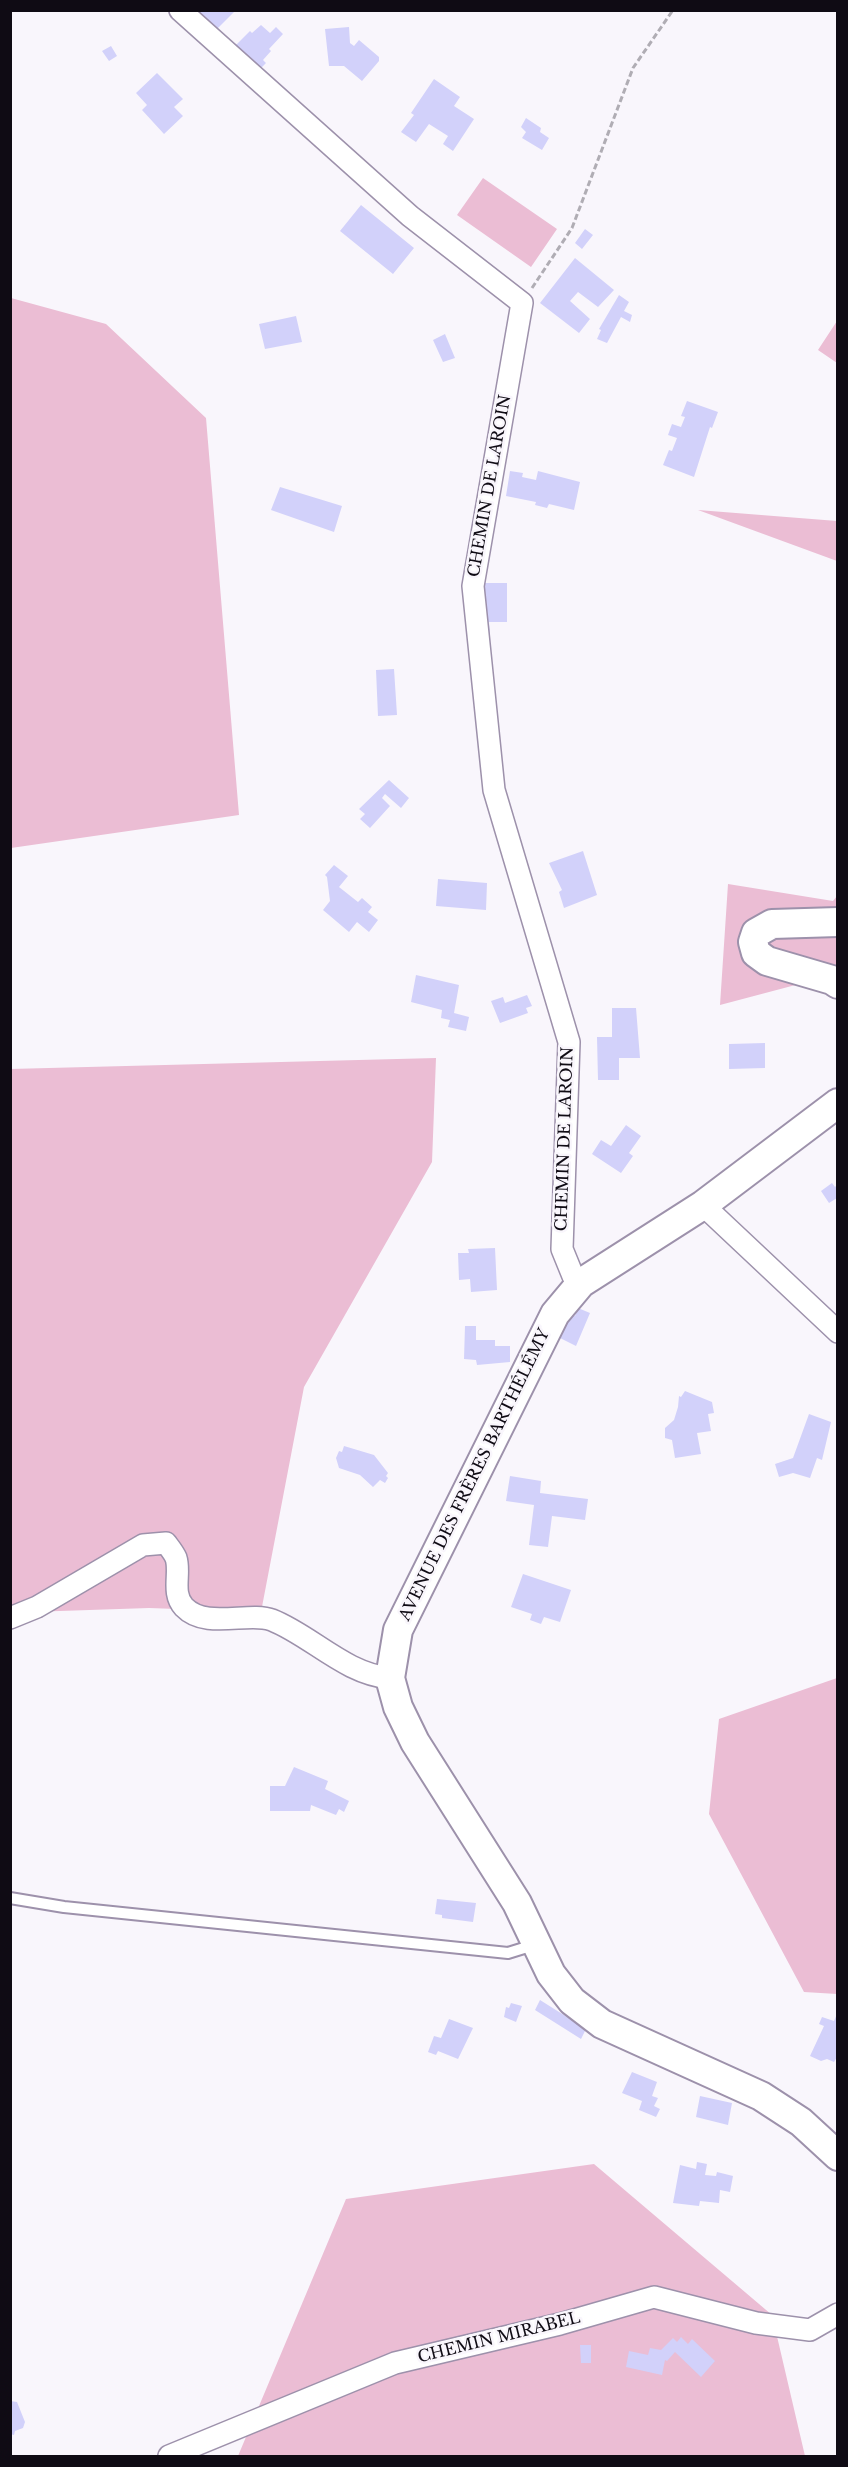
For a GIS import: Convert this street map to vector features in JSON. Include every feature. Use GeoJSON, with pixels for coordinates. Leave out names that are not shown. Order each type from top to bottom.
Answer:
{"type":"FeatureCollection","features":[{"type":"Feature","properties":{"kind":"street"},"geometry":{"type":"LineString","coordinates":[[180,10],[410,216],[522,303]]}},
{"type":"Feature","properties":{"kind":"street","name":"CHEMIN DE LAROIN"},"geometry":{"type":"LineString","coordinates":[[522,303],[473,586],[494,790],[569,1042],[562,1250],[573,1276],[581,1283]]}},
{"type":"Feature","properties":{"kind":"street"},"geometry":{"type":"LineString","coordinates":[[837,922],[772,924],[756,933],[753,942],[756,953],[767,961],[832,980],[837,984]]}},
{"type":"Feature","properties":{"kind":"street","name":"AVENUE DES FRÈRES BARTHÉLÉMY"},"geometry":{"type":"LineString","coordinates":[[837,1103],[703,1205],[581,1283],[555,1314],[398,1630],[390,1678],[398,1707],[415,1742],[518,1903],[551,1974],[572,2001],[602,2024],[761,2096],[801,2122],[837,2156]]}},
{"type":"Feature","properties":{"kind":"street"},"geometry":{"type":"LineString","coordinates":[[703,1205],[837,1332]]}},
{"type":"Feature","properties":{"kind":"street"},"geometry":{"type":"LineString","coordinates":[[10,1618],[37,1607],[143,1545],[166,1543],[176,1559],[177,1591],[183,1607],[205,1618],[270,1619],[350,1665],[376,1677],[390,1678]]}},
{"type":"Feature","properties":{"kind":"street","name":"CHEMIN MIRABEL"},"geometry":{"type":"LineString","coordinates":[[169,2457],[395,2364],[560,2324],[654,2297],[756,2323],[810,2330],[837,2314]]}},
{"type":"Feature","properties":{"kind":"lane"},"geometry":{"type":"LineString","coordinates":[[10,1898],[64,1907],[508,1953],[537,1944]]}},
{"type":"Feature","properties":{"kind":"path"},"geometry":{"type":"LineString","coordinates":[[522,303],[572,228],[633,68],[673,10]]}},
{"type":"Feature","properties":{"kind":"shaded area"},"geometry":{"type":"Polygon","coordinates":[[[483,178],[557,229],[531,267],[457,215],[483,178]]]}},
{"type":"Feature","properties":{"kind":"shaded area"},"geometry":{"type":"Polygon","coordinates":[[[11,298],[106,324],[206,418],[239,815],[11,848],[11,298]]]}},
{"type":"Feature","properties":{"kind":"shaded area"},"geometry":{"type":"Polygon","coordinates":[[[837,321],[837,363],[818,350],[837,321]]]}},
{"type":"Feature","properties":{"kind":"shaded area"},"geometry":{"type":"Polygon","coordinates":[[[698,510],[837,521],[837,561],[698,510]]]}},
{"type":"Feature","properties":{"kind":"shaded area"},"geometry":{"type":"Polygon","coordinates":[[[728,884],[833,901],[837,896],[837,974],[720,1005],[728,884]]]}},
{"type":"Feature","properties":{"kind":"shaded area"},"geometry":{"type":"Polygon","coordinates":[[[436,1058],[432,1162],[304,1387],[261,1612],[149,1608],[30,1612],[11,1620],[10,1069],[436,1058]]]}},
{"type":"Feature","properties":{"kind":"shaded area"},"geometry":{"type":"Polygon","coordinates":[[[837,1678],[837,1994],[804,1992],[709,1814],[719,1719],[837,1678]]]}},
{"type":"Feature","properties":{"kind":"shaded area"},"geometry":{"type":"Polygon","coordinates":[[[594,2164],[772,2315],[805,2456],[238,2456],[346,2199],[594,2164]]]}},
{"type":"Feature","properties":{"kind":"building"},"geometry":{"type":"Polygon","coordinates":[[[198,10],[236,10],[216,30],[196,12],[198,10]]]}},
{"type":"Feature","properties":{"kind":"building"},"geometry":{"type":"Polygon","coordinates":[[[261,25],[270,33],[276,27],[283,34],[269,49],[271,51],[263,60],[266,63],[261,68],[250,58],[247,61],[233,48],[250,31],[252,33],[261,25]]]}},
{"type":"Feature","properties":{"kind":"building"},"geometry":{"type":"Polygon","coordinates":[[[349,27],[350,43],[354,46],[359,40],[379,57],[379,61],[362,81],[344,66],[329,66],[325,29],[349,27]]]}},
{"type":"Feature","properties":{"kind":"building"},"geometry":{"type":"Polygon","coordinates":[[[111,46],[117,56],[109,61],[102,51],[111,46]]]}},
{"type":"Feature","properties":{"kind":"building"},"geometry":{"type":"Polygon","coordinates":[[[157,73],[183,99],[174,107],[183,116],[164,134],[142,110],[147,105],[136,93],[157,73]]]}},
{"type":"Feature","properties":{"kind":"building"},"geometry":{"type":"Polygon","coordinates":[[[434,79],[460,97],[454,106],[474,119],[453,151],[443,144],[448,136],[429,124],[416,142],[401,132],[414,115],[411,113],[434,79]]]}},
{"type":"Feature","properties":{"kind":"building"},"geometry":{"type":"Polygon","coordinates":[[[526,118],[541,128],[540,132],[549,138],[542,150],[522,138],[526,132],[521,127],[526,118]]]}},
{"type":"Feature","properties":{"kind":"building"},"geometry":{"type":"Polygon","coordinates":[[[361,205],[414,248],[393,274],[340,231],[361,205]]]}},
{"type":"Feature","properties":{"kind":"building"},"geometry":{"type":"Polygon","coordinates":[[[585,229],[593,235],[582,249],[575,243],[585,229]]]}},
{"type":"Feature","properties":{"kind":"building"},"geometry":{"type":"Polygon","coordinates":[[[575,258],[614,290],[598,307],[578,292],[570,301],[590,319],[579,333],[540,303],[575,258]]]}},
{"type":"Feature","properties":{"kind":"building"},"geometry":{"type":"Polygon","coordinates":[[[619,295],[629,302],[624,311],[632,315],[630,322],[621,317],[607,343],[597,339],[601,330],[599,329],[619,295]]]}},
{"type":"Feature","properties":{"kind":"building"},"geometry":{"type":"Polygon","coordinates":[[[296,316],[302,342],[265,349],[259,324],[296,316]]]}},
{"type":"Feature","properties":{"kind":"building"},"geometry":{"type":"Polygon","coordinates":[[[445,334],[455,358],[443,362],[433,340],[445,334]]]}},
{"type":"Feature","properties":{"kind":"building"},"geometry":{"type":"Polygon","coordinates":[[[687,401],[718,412],[712,428],[710,427],[694,477],[663,465],[677,438],[668,435],[672,424],[681,427],[685,417],[681,416],[687,401]]]}},
{"type":"Feature","properties":{"kind":"building"},"geometry":{"type":"Polygon","coordinates":[[[510,471],[523,473],[522,477],[536,480],[538,471],[580,482],[574,510],[549,504],[547,508],[535,505],[536,502],[506,496],[510,471]]]}},
{"type":"Feature","properties":{"kind":"building"},"geometry":{"type":"Polygon","coordinates":[[[280,487],[342,506],[334,532],[271,510],[280,487]]]}},
{"type":"Feature","properties":{"kind":"building"},"geometry":{"type":"Polygon","coordinates":[[[483,583],[507,583],[507,622],[489,622],[490,634],[482,635],[483,583]]]}},
{"type":"Feature","properties":{"kind":"building"},"geometry":{"type":"Polygon","coordinates":[[[394,669],[397,715],[378,716],[376,670],[394,669]]]}},
{"type":"Feature","properties":{"kind":"building"},"geometry":{"type":"Polygon","coordinates":[[[389,780],[409,798],[401,808],[385,794],[382,798],[390,806],[370,828],[360,819],[365,814],[359,809],[389,780]]]}},
{"type":"Feature","properties":{"kind":"building"},"geometry":{"type":"Polygon","coordinates":[[[583,851],[597,895],[564,908],[559,892],[562,890],[549,863],[583,851]]]}},
{"type":"Feature","properties":{"kind":"building"},"geometry":{"type":"Polygon","coordinates":[[[334,865],[348,876],[339,887],[358,902],[362,898],[372,907],[368,912],[378,920],[369,932],[357,922],[349,932],[323,910],[330,901],[325,875],[334,865]]]}},
{"type":"Feature","properties":{"kind":"building"},"geometry":{"type":"Polygon","coordinates":[[[438,879],[487,883],[486,910],[436,906],[438,879]]]}},
{"type":"Feature","properties":{"kind":"building"},"geometry":{"type":"Polygon","coordinates":[[[416,975],[459,985],[454,1013],[469,1017],[466,1031],[448,1027],[450,1020],[441,1018],[442,1010],[411,1002],[416,975]]]}},
{"type":"Feature","properties":{"kind":"building"},"geometry":{"type":"Polygon","coordinates":[[[527,995],[532,1006],[526,1008],[528,1013],[500,1023],[491,1001],[503,997],[505,1003],[527,995]]]}},
{"type":"Feature","properties":{"kind":"building"},"geometry":{"type":"Polygon","coordinates":[[[612,1008],[636,1008],[640,1058],[619,1058],[619,1080],[598,1080],[597,1037],[612,1037],[612,1008]]]}},
{"type":"Feature","properties":{"kind":"building"},"geometry":{"type":"Polygon","coordinates":[[[765,1043],[765,1068],[729,1069],[729,1044],[765,1043]]]}},
{"type":"Feature","properties":{"kind":"building"},"geometry":{"type":"Polygon","coordinates":[[[626,1125],[641,1136],[629,1153],[633,1156],[621,1173],[592,1154],[601,1140],[611,1146],[626,1125]]]}},
{"type":"Feature","properties":{"kind":"building"},"geometry":{"type":"Polygon","coordinates":[[[832,1183],[835,1187],[837,1185],[837,1198],[829,1203],[821,1191],[832,1183]]]}},
{"type":"Feature","properties":{"kind":"building"},"geometry":{"type":"Polygon","coordinates":[[[495,1248],[497,1290],[471,1292],[470,1279],[459,1280],[458,1253],[469,1253],[468,1249],[495,1248]]]}},
{"type":"Feature","properties":{"kind":"building"},"geometry":{"type":"Polygon","coordinates":[[[578,1308],[590,1313],[576,1346],[558,1337],[568,1317],[570,1319],[573,1315],[575,1316],[578,1308]]]}},
{"type":"Feature","properties":{"kind":"building"},"geometry":{"type":"Polygon","coordinates":[[[465,1326],[476,1326],[476,1340],[495,1340],[495,1346],[510,1346],[510,1362],[477,1365],[476,1360],[464,1359],[465,1326]]]}},
{"type":"Feature","properties":{"kind":"building"},"geometry":{"type":"Polygon","coordinates":[[[685,1391],[712,1402],[714,1413],[708,1414],[711,1431],[697,1433],[701,1454],[675,1458],[672,1440],[665,1438],[665,1428],[674,1420],[679,1396],[681,1397],[685,1391]]]}},
{"type":"Feature","properties":{"kind":"building"},"geometry":{"type":"Polygon","coordinates":[[[809,1414],[831,1422],[822,1460],[817,1458],[810,1478],[793,1473],[779,1477],[775,1464],[793,1458],[809,1414]]]}},
{"type":"Feature","properties":{"kind":"building"},"geometry":{"type":"Polygon","coordinates":[[[344,1446],[374,1455],[388,1473],[385,1483],[380,1480],[373,1487],[360,1475],[339,1468],[336,1458],[344,1446]]]}},
{"type":"Feature","properties":{"kind":"building"},"geometry":{"type":"Polygon","coordinates":[[[510,1476],[541,1481],[540,1493],[588,1499],[585,1520],[552,1516],[548,1547],[529,1545],[534,1505],[506,1501],[510,1476]]]}},
{"type":"Feature","properties":{"kind":"building"},"geometry":{"type":"Polygon","coordinates":[[[523,1574],[571,1590],[560,1622],[544,1617],[541,1624],[530,1620],[532,1614],[511,1607],[523,1574]]]}},
{"type":"Feature","properties":{"kind":"building"},"geometry":{"type":"Polygon","coordinates":[[[294,1767],[328,1781],[325,1789],[349,1801],[344,1812],[339,1809],[336,1815],[311,1805],[310,1811],[270,1811],[270,1786],[285,1786],[294,1767]]]}},
{"type":"Feature","properties":{"kind":"building"},"geometry":{"type":"Polygon","coordinates":[[[437,1899],[476,1903],[473,1922],[442,1918],[442,1915],[435,1914],[437,1899]]]}},
{"type":"Feature","properties":{"kind":"building"},"geometry":{"type":"Polygon","coordinates":[[[540,2000],[586,2029],[581,2039],[535,2010],[540,2000]]]}},
{"type":"Feature","properties":{"kind":"building"},"geometry":{"type":"Polygon","coordinates":[[[511,2003],[522,2006],[516,2022],[504,2017],[506,2007],[509,2008],[511,2003]]]}},
{"type":"Feature","properties":{"kind":"building"},"geometry":{"type":"Polygon","coordinates":[[[837,2014],[837,2057],[834,2062],[827,2059],[821,2061],[810,2056],[824,2026],[819,2024],[822,2017],[834,2021],[837,2014]]]}},
{"type":"Feature","properties":{"kind":"building"},"geometry":{"type":"Polygon","coordinates":[[[449,2019],[473,2028],[458,2059],[438,2051],[436,2055],[428,2052],[434,2036],[441,2038],[449,2019]]]}},
{"type":"Feature","properties":{"kind":"building"},"geometry":{"type":"Polygon","coordinates":[[[632,2072],[657,2082],[652,2096],[658,2098],[654,2106],[660,2109],[656,2117],[639,2110],[642,2101],[622,2093],[632,2072]]]}},
{"type":"Feature","properties":{"kind":"building"},"geometry":{"type":"Polygon","coordinates":[[[700,2096],[732,2103],[728,2125],[696,2117],[700,2096]]]}},
{"type":"Feature","properties":{"kind":"building"},"geometry":{"type":"Polygon","coordinates":[[[697,2162],[707,2164],[705,2175],[716,2176],[717,2172],[733,2176],[730,2192],[720,2190],[719,2203],[700,2201],[699,2206],[673,2203],[680,2165],[696,2169],[697,2162]]]}},
{"type":"Feature","properties":{"kind":"building"},"geometry":{"type":"Polygon","coordinates":[[[681,2337],[688,2344],[692,2339],[715,2361],[701,2377],[675,2352],[667,2361],[665,2360],[662,2375],[626,2367],[629,2351],[648,2355],[650,2348],[661,2350],[673,2338],[677,2342],[681,2337]]]}},
{"type":"Feature","properties":{"kind":"building"},"geometry":{"type":"Polygon","coordinates":[[[580,2345],[591,2345],[591,2363],[581,2363],[580,2345]]]}},
{"type":"Feature","properties":{"kind":"building"},"geometry":{"type":"Polygon","coordinates":[[[10,2401],[17,2402],[25,2422],[23,2428],[15,2431],[14,2435],[10,2434],[10,2401]]]}}]}
